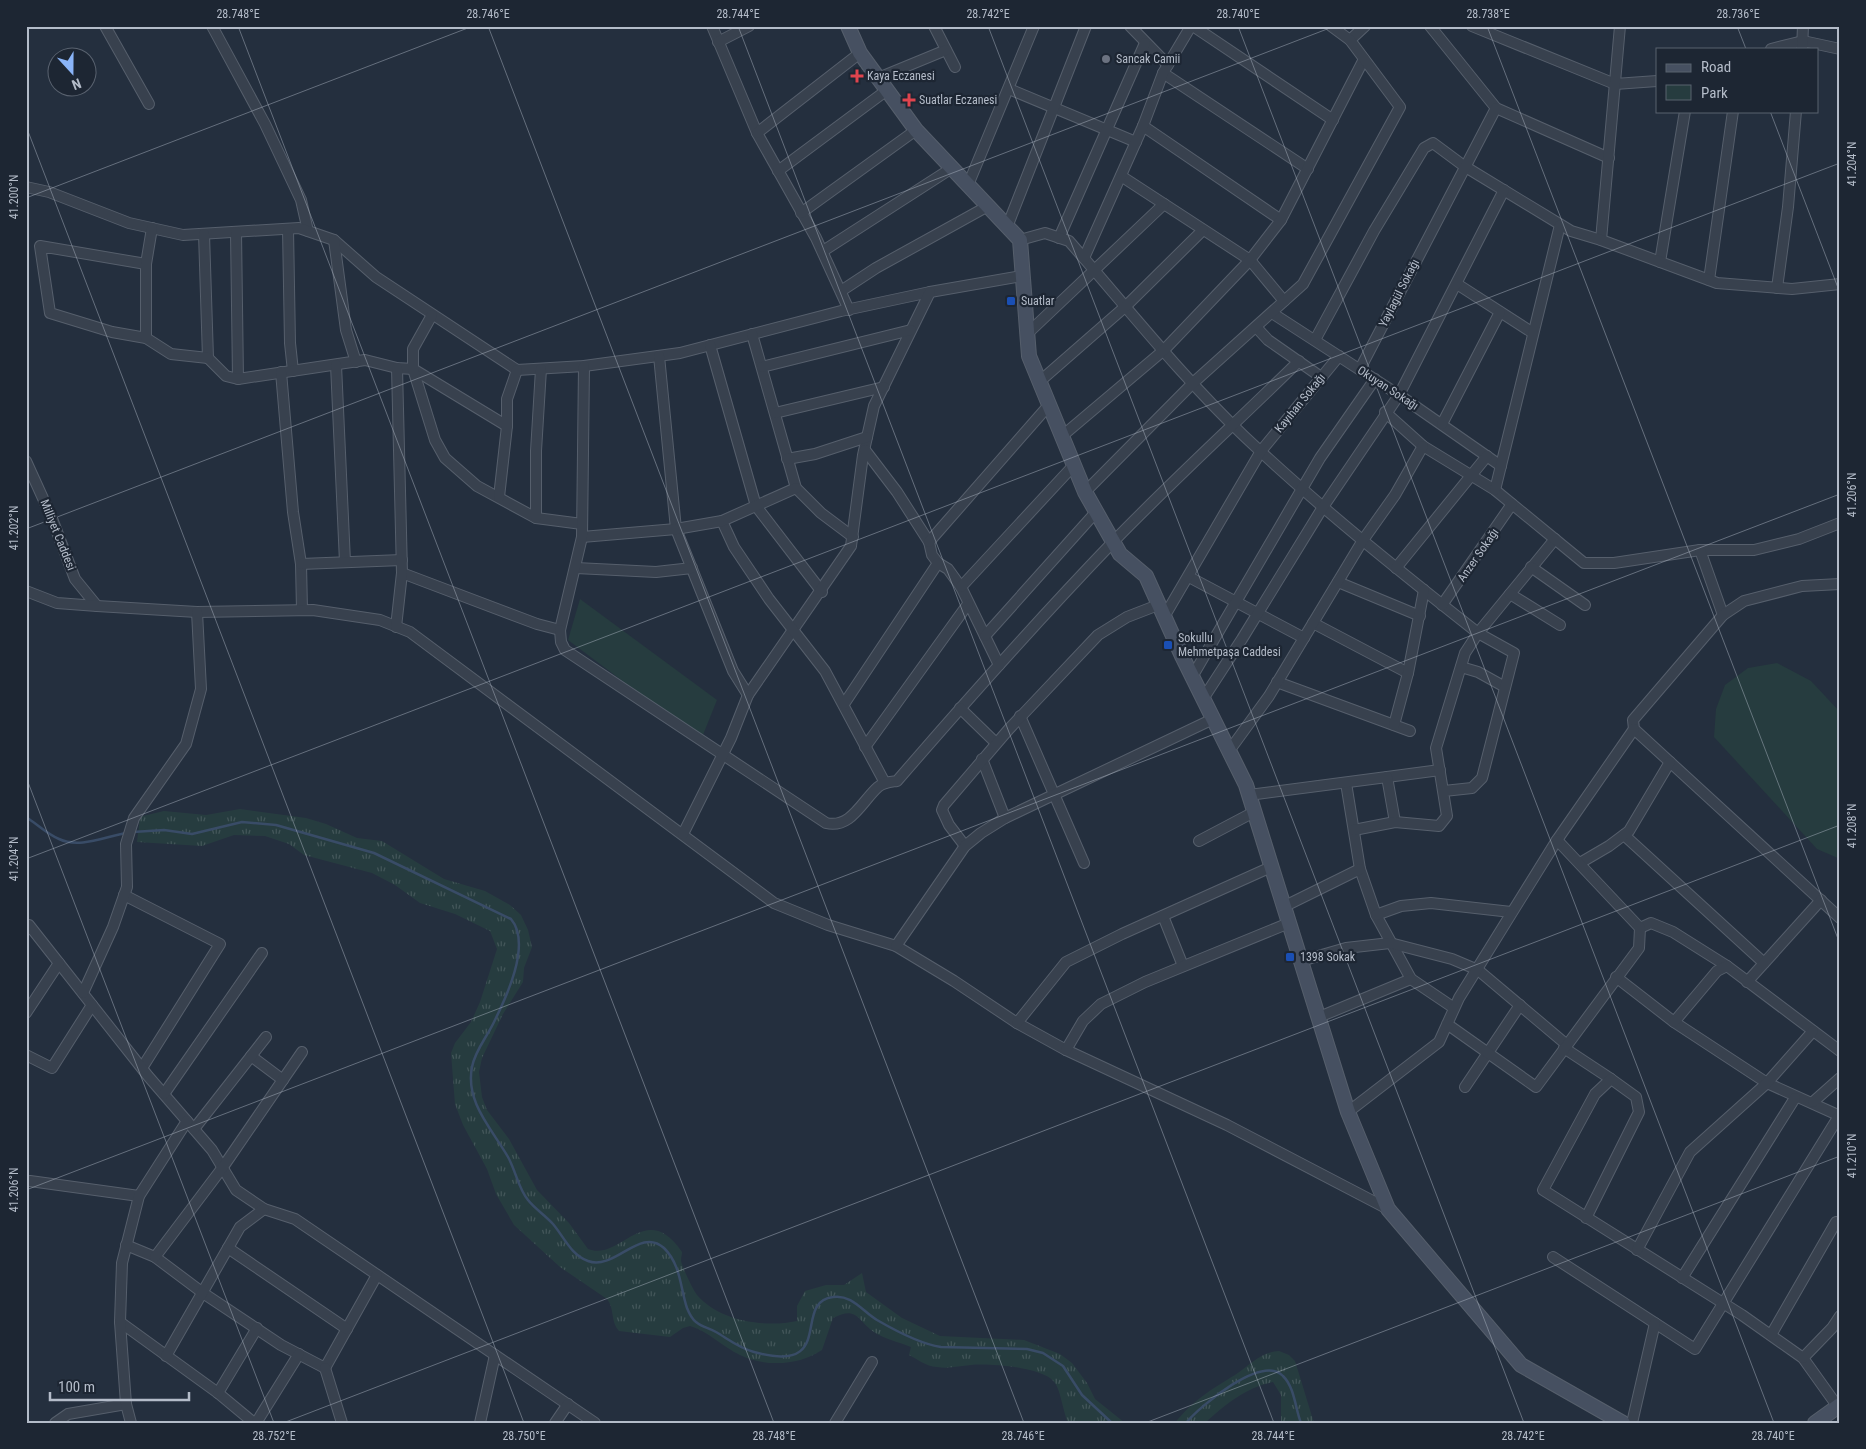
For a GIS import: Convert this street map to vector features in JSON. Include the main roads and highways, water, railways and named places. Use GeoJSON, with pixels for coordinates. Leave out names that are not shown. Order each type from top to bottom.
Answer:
{"type":"FeatureCollection","features":[{"type":"Feature","properties":{"kind":"waterway"},"geometry":{"type":"LineString","coordinates":[[26,817],[50,834],[67,842],[93,841],[127,833]]}},
{"type":"Feature","properties":{"kind":"waterway"},"geometry":{"type":"LineString","coordinates":[[133,832],[164,830],[192,834],[242,822],[276,825],[374,853],[511,919],[517,930],[519,942],[515,971],[498,1013],[473,1061],[472,1092],[481,1115],[511,1162],[519,1185],[528,1200],[553,1224],[577,1255],[588,1261],[598,1262],[608,1260],[637,1245],[646,1242],[655,1243],[664,1248],[674,1262],[687,1308],[693,1319],[739,1346],[754,1352],[780,1356],[796,1354],[805,1346],[815,1311],[821,1302],[833,1297],[840,1297],[852,1301],[872,1317],[892,1328],[917,1340],[933,1345],[941,1347],[1027,1349],[1043,1353],[1063,1366],[1082,1395],[1112,1423]]}},
{"type":"Feature","properties":{"kind":"waterway"},"geometry":{"type":"LineString","coordinates":[[1186,1423],[1204,1405],[1232,1385],[1261,1372],[1273,1371],[1283,1376],[1290,1386],[1301,1423]]}},
{"type":"Feature","properties":{"kind":"place","name":"Sancak Camii"},"geometry":{"type":"Point","coordinates":[1106,59]}},
{"type":"Feature","properties":{"kind":"place","name":"Kaya Eczanesi"},"geometry":{"type":"Point","coordinates":[857,76]}},
{"type":"Feature","properties":{"kind":"place","name":"Suatlar Eczanesi"},"geometry":{"type":"Point","coordinates":[909,100]}},
{"type":"Feature","properties":{"kind":"place","name":"Suatlar"},"geometry":{"type":"Point","coordinates":[1011,301]}},
{"type":"Feature","properties":{"kind":"place","name":"Sokullu Mehmetpaşa Caddesi"},"geometry":{"type":"Point","coordinates":[1168,645]}},
{"type":"Feature","properties":{"kind":"place","name":"1398 Sokak"},"geometry":{"type":"Point","coordinates":[1290,957]}}]}
